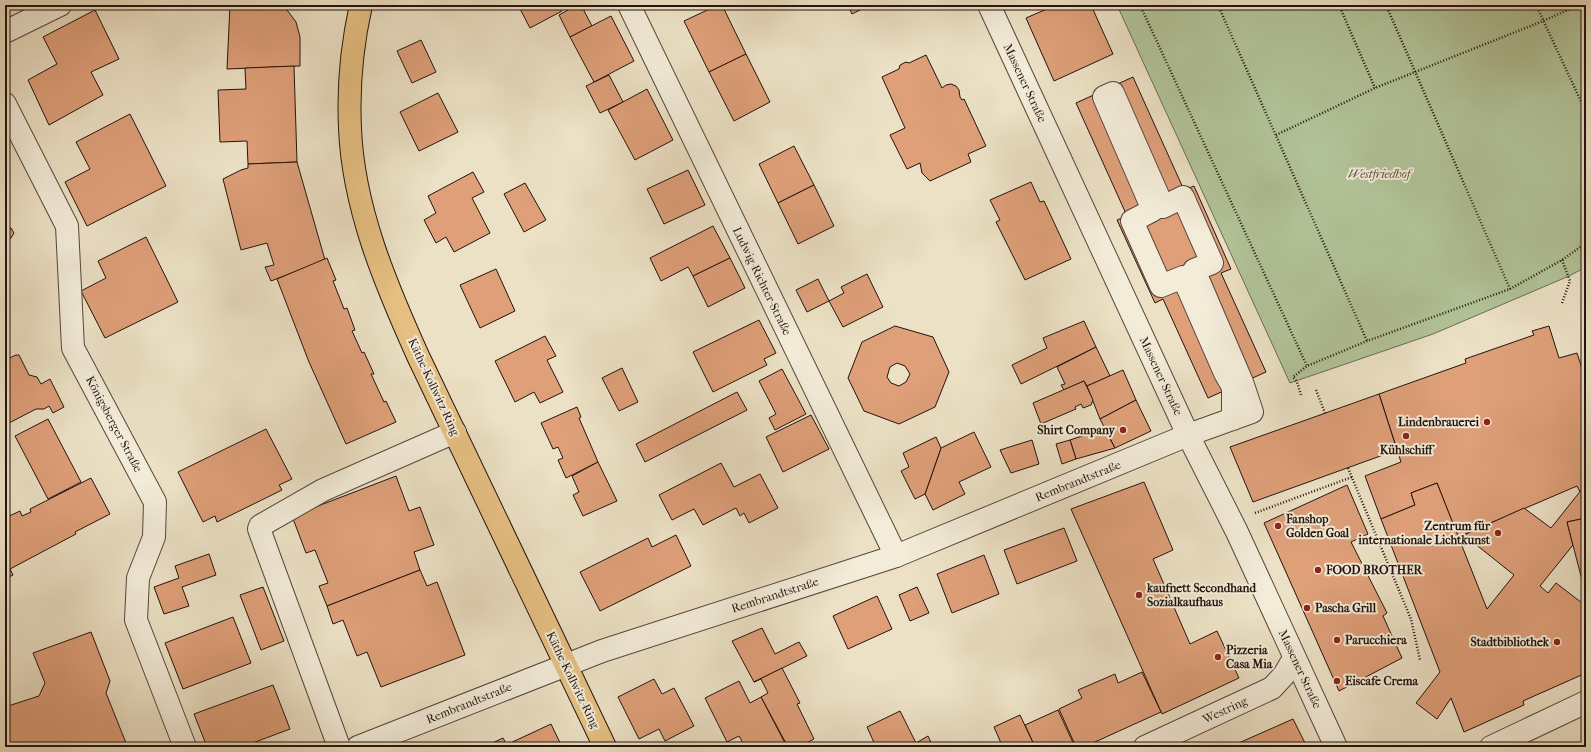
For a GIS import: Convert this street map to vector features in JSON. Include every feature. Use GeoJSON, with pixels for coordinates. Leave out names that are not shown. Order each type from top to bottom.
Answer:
{"type":"FeatureCollection","features":[{"type":"Feature","properties":{"kind":"main road","name":"Käthe-Kollwitz-Ring"},"geometry":{"type":"LineString","coordinates":[[361,5],[356,31],[350,81],[350,129],[355,175],[365,220],[372,242],[400,316],[605,747]]}},
{"type":"Feature","properties":{"kind":"street"},"geometry":{"type":"LineString","coordinates":[[5,32],[60,5]]}},
{"type":"Feature","properties":{"kind":"street","name":"Ludwig-Richter-Straße"},"geometry":{"type":"LineString","coordinates":[[629,5],[896,556]]}},
{"type":"Feature","properties":{"kind":"street","name":"Massener Straße"},"geometry":{"type":"LineString","coordinates":[[989,5],[1188,435],[1232,522],[1336,747]]}},
{"type":"Feature","properties":{"kind":"street"},"geometry":{"type":"LineString","coordinates":[[1113,93],[1163,207],[1183,198],[1212,263],[1194,270],[1242,382],[1242,416],[1234,387],[1225,373],[1183,277],[1161,286],[1132,221],[1154,210],[1104,98],[1113,93]]}},
{"type":"Feature","properties":{"kind":"street","name":"Königsberger Straße"},"geometry":{"type":"LineString","coordinates":[[5,104],[67,226],[73,348],[155,502],[154,537],[138,578],[136,620],[185,747]]}},
{"type":"Feature","properties":{"kind":"street","name":"Rembrandtstraße"},"geometry":{"type":"LineString","coordinates":[[358,747],[602,651],[896,556],[1188,435],[1242,416]]}},
{"type":"Feature","properties":{"kind":"street"},"geometry":{"type":"LineString","coordinates":[[339,747],[259,529],[260,526],[323,490],[455,432]]}},
{"type":"Feature","properties":{"kind":"street","name":"Westring"},"geometry":{"type":"LineString","coordinates":[[1145,747],[1272,688],[1284,675],[1294,658]]}},
{"type":"Feature","properties":{"kind":"street"},"geometry":{"type":"LineString","coordinates":[[1491,747],[1586,702]]}},
{"type":"Feature","properties":{"kind":"path"},"geometry":{"type":"LineString","coordinates":[[1140,5],[1307,366]]}},
{"type":"Feature","properties":{"kind":"path"},"geometry":{"type":"LineString","coordinates":[[1218,5],[1367,341]]}},
{"type":"Feature","properties":{"kind":"path"},"geometry":{"type":"LineString","coordinates":[[1339,5],[1375,88]]}},
{"type":"Feature","properties":{"kind":"path"},"geometry":{"type":"LineString","coordinates":[[1386,5],[1510,289]]}},
{"type":"Feature","properties":{"kind":"path"},"geometry":{"type":"LineString","coordinates":[[1536,5],[1586,112]]}},
{"type":"Feature","properties":{"kind":"path"},"geometry":{"type":"LineString","coordinates":[[1276,136],[1375,88],[1543,21],[1579,5]]}},
{"type":"Feature","properties":{"kind":"path"},"geometry":{"type":"LineString","coordinates":[[1301,395],[1297,382],[1293,377],[1307,366],[1367,341],[1510,289],[1562,260],[1586,243]]}},
{"type":"Feature","properties":{"kind":"path"},"geometry":{"type":"LineString","coordinates":[[1562,260],[1570,281],[1562,303]]}},
{"type":"Feature","properties":{"kind":"path"},"geometry":{"type":"LineString","coordinates":[[1316,390],[1325,413]]}},
{"type":"Feature","properties":{"kind":"path"},"geometry":{"type":"LineString","coordinates":[[1348,468],[1411,618],[1420,660]]}},
{"type":"Feature","properties":{"kind":"path"},"geometry":{"type":"LineString","coordinates":[[1232,522],[1352,477]]}},
{"type":"Feature","properties":{"kind":"green space","name":"Westfriedhof"},"geometry":{"type":"Polygon","coordinates":[[[1117,5],[1586,5],[1586,267],[1569,276],[1433,334],[1290,383],[1117,5]]]}},
{"type":"Feature","properties":{"kind":"building"},"geometry":{"type":"Polygon","coordinates":[[[230,5],[280,5],[287,10],[296,22],[300,37],[300,66],[227,69],[230,5]]]}},
{"type":"Feature","properties":{"kind":"building"},"geometry":{"type":"Polygon","coordinates":[[[518,5],[559,5],[562,11],[530,28],[518,5]]]}},
{"type":"Feature","properties":{"kind":"building"},"geometry":{"type":"Polygon","coordinates":[[[577,5],[581,5],[592,26],[570,37],[559,15],[577,5]]]}},
{"type":"Feature","properties":{"kind":"building"},"geometry":{"type":"Polygon","coordinates":[[[718,5],[722,5],[746,54],[709,72],[684,21],[718,5]]]}},
{"type":"Feature","properties":{"kind":"building"},"geometry":{"type":"Polygon","coordinates":[[[848,5],[870,5],[852,14],[848,5]]]}},
{"type":"Feature","properties":{"kind":"building"},"geometry":{"type":"Polygon","coordinates":[[[1056,5],[1091,5],[1113,54],[1054,81],[1026,18],[1056,5]]]}},
{"type":"Feature","properties":{"kind":"building"},"geometry":{"type":"Polygon","coordinates":[[[95,10],[119,59],[91,72],[103,95],[49,125],[28,80],[57,64],[43,37],[95,10]]]}},
{"type":"Feature","properties":{"kind":"building"},"geometry":{"type":"Polygon","coordinates":[[[611,16],[634,61],[594,82],[570,37],[611,16]]]}},
{"type":"Feature","properties":{"kind":"building"},"geometry":{"type":"Polygon","coordinates":[[[421,40],[436,72],[412,83],[397,51],[421,40]]]}},
{"type":"Feature","properties":{"kind":"building"},"geometry":{"type":"Polygon","coordinates":[[[746,54],[770,102],[734,121],[709,72],[746,54]]]}},
{"type":"Feature","properties":{"kind":"building"},"geometry":{"type":"Polygon","coordinates":[[[926,55],[942,88],[951,84],[956,86],[959,90],[960,97],[962,100],[964,99],[986,146],[968,154],[971,162],[930,181],[922,173],[920,163],[907,169],[890,135],[905,128],[882,77],[899,69],[900,65],[906,62],[909,63],[926,55]]]}},
{"type":"Feature","properties":{"kind":"building"},"geometry":{"type":"Polygon","coordinates":[[[294,66],[297,162],[248,164],[247,141],[220,142],[218,90],[246,89],[245,68],[294,66]]]}},
{"type":"Feature","properties":{"kind":"building"},"geometry":{"type":"Polygon","coordinates":[[[609,75],[623,102],[600,113],[586,86],[609,75]]]}},
{"type":"Feature","properties":{"kind":"building"},"geometry":{"type":"Polygon","coordinates":[[[1133,77],[1184,190],[1194,186],[1231,269],[1221,273],[1266,372],[1208,398],[1163,299],[1155,303],[1117,220],[1127,216],[1076,103],[1133,77]]]}},
{"type":"Feature","properties":{"kind":"building"},"geometry":{"type":"Polygon","coordinates":[[[647,89],[673,140],[635,160],[608,110],[647,89]]]}},
{"type":"Feature","properties":{"kind":"building"},"geometry":{"type":"Polygon","coordinates":[[[438,93],[458,132],[419,151],[400,112],[438,93]]]}},
{"type":"Feature","properties":{"kind":"building"},"geometry":{"type":"Polygon","coordinates":[[[130,114],[166,186],[87,226],[65,182],[90,169],[76,142],[130,114]]]}},
{"type":"Feature","properties":{"kind":"building"},"geometry":{"type":"Polygon","coordinates":[[[794,146],[814,185],[778,203],[759,164],[794,146]]]}},
{"type":"Feature","properties":{"kind":"building"},"geometry":{"type":"Polygon","coordinates":[[[297,162],[325,260],[271,281],[265,267],[274,265],[267,243],[241,250],[223,179],[248,168],[248,164],[297,162]]]}},
{"type":"Feature","properties":{"kind":"building"},"geometry":{"type":"Polygon","coordinates":[[[688,170],[705,205],[664,224],[647,189],[688,170]]]}},
{"type":"Feature","properties":{"kind":"building"},"geometry":{"type":"Polygon","coordinates":[[[473,172],[484,192],[472,198],[490,233],[454,252],[446,237],[436,243],[424,220],[436,213],[428,196],[473,172]]]}},
{"type":"Feature","properties":{"kind":"building"},"geometry":{"type":"Polygon","coordinates":[[[1031,182],[1040,202],[1044,201],[1071,259],[1025,280],[996,222],[1000,220],[990,200],[1031,182]]]}},
{"type":"Feature","properties":{"kind":"building"},"geometry":{"type":"Polygon","coordinates":[[[525,183],[546,220],[524,232],[504,194],[525,183]]]}},
{"type":"Feature","properties":{"kind":"building"},"geometry":{"type":"Polygon","coordinates":[[[814,185],[834,226],[798,244],[778,203],[814,185]]]}},
{"type":"Feature","properties":{"kind":"building"},"geometry":{"type":"Polygon","coordinates":[[[713,226],[730,258],[693,276],[688,267],[661,281],[650,258],[713,226]]]}},
{"type":"Feature","properties":{"kind":"building"},"geometry":{"type":"Polygon","coordinates":[[[5,227],[11,228],[14,233],[5,243],[5,227]]]}},
{"type":"Feature","properties":{"kind":"building"},"geometry":{"type":"Polygon","coordinates":[[[146,237],[178,302],[105,338],[81,291],[106,278],[98,261],[146,237]]]}},
{"type":"Feature","properties":{"kind":"building"},"geometry":{"type":"Polygon","coordinates":[[[327,258],[336,280],[333,281],[344,309],[347,308],[355,330],[352,331],[374,374],[371,374],[384,402],[386,401],[396,422],[346,444],[309,362],[277,279],[327,258]]]}},
{"type":"Feature","properties":{"kind":"building"},"geometry":{"type":"Polygon","coordinates":[[[730,258],[745,288],[708,307],[693,276],[730,258]]]}},
{"type":"Feature","properties":{"kind":"building"},"geometry":{"type":"Polygon","coordinates":[[[496,269],[515,311],[480,328],[460,285],[496,269]]]}},
{"type":"Feature","properties":{"kind":"building"},"geometry":{"type":"Polygon","coordinates":[[[867,274],[883,307],[843,327],[829,301],[844,293],[841,287],[867,274]]]}},
{"type":"Feature","properties":{"kind":"building"},"geometry":{"type":"Polygon","coordinates":[[[818,279],[829,301],[807,312],[796,290],[818,279]]]}},
{"type":"Feature","properties":{"kind":"building"},"geometry":{"type":"Polygon","coordinates":[[[759,320],[776,353],[764,359],[767,365],[713,392],[693,352],[759,320]]]}},
{"type":"Feature","properties":{"kind":"building"},"geometry":{"type":"Polygon","coordinates":[[[1084,321],[1096,347],[1021,384],[1012,365],[1047,348],[1043,338],[1084,321]]]}},
{"type":"Feature","properties":{"kind":"building"},"geometry":{"type":"Polygon","coordinates":[[[895,326],[933,337],[949,372],[935,407],[899,424],[864,411],[848,378],[862,342],[895,326]],[[897,363],[890,367],[887,377],[891,383],[899,386],[906,382],[910,374],[905,366],[897,363]]]}},
{"type":"Feature","properties":{"kind":"building","name":"Lindenbrauerei"},"geometry":{"type":"Polygon","coordinates":[[[1549,326],[1559,358],[1577,353],[1586,381],[1586,484],[1580,492],[1577,486],[1458,537],[1437,483],[1411,493],[1415,505],[1381,519],[1365,476],[1401,462],[1379,394],[1466,363],[1465,359],[1534,335],[1532,331],[1549,326]]]}},
{"type":"Feature","properties":{"kind":"building"},"geometry":{"type":"Polygon","coordinates":[[[545,336],[556,356],[547,360],[563,392],[540,403],[534,392],[515,402],[495,361],[545,336]]]}},
{"type":"Feature","properties":{"kind":"building"},"geometry":{"type":"Polygon","coordinates":[[[1096,347],[1110,376],[1087,386],[1084,381],[1064,390],[1061,385],[1065,384],[1057,367],[1096,347]]]}},
{"type":"Feature","properties":{"kind":"building"},"geometry":{"type":"Polygon","coordinates":[[[19,355],[29,375],[37,377],[41,384],[50,379],[64,407],[53,413],[49,406],[44,409],[36,409],[9,423],[5,418],[5,360],[19,355]]]}},
{"type":"Feature","properties":{"kind":"building"},"geometry":{"type":"Polygon","coordinates":[[[622,368],[638,402],[619,411],[602,378],[622,368]]]}},
{"type":"Feature","properties":{"kind":"building"},"geometry":{"type":"Polygon","coordinates":[[[782,369],[806,414],[775,430],[769,418],[776,414],[759,381],[782,369]]]}},
{"type":"Feature","properties":{"kind":"building"},"geometry":{"type":"Polygon","coordinates":[[[1123,370],[1136,400],[1100,419],[1087,386],[1123,370]]]}},
{"type":"Feature","properties":{"kind":"building"},"geometry":{"type":"Polygon","coordinates":[[[1084,381],[1093,400],[1091,405],[1083,408],[1081,404],[1075,407],[1076,409],[1041,424],[1033,403],[1084,381]]]}},
{"type":"Feature","properties":{"kind":"building"},"geometry":{"type":"Polygon","coordinates":[[[737,392],[747,410],[645,462],[636,444],[737,392]]]}},
{"type":"Feature","properties":{"kind":"building"},"geometry":{"type":"Polygon","coordinates":[[[1379,394],[1397,450],[1253,502],[1230,447],[1379,394]]]}},
{"type":"Feature","properties":{"kind":"building"},"geometry":{"type":"Polygon","coordinates":[[[1136,400],[1151,431],[1115,448],[1100,419],[1136,400]]]}},
{"type":"Feature","properties":{"kind":"building"},"geometry":{"type":"Polygon","coordinates":[[[577,407],[581,417],[579,418],[598,462],[566,478],[558,460],[563,458],[558,447],[553,449],[541,423],[577,407]]]}},
{"type":"Feature","properties":{"kind":"building"},"geometry":{"type":"Polygon","coordinates":[[[811,415],[829,449],[783,472],[766,437],[811,415]]]}},
{"type":"Feature","properties":{"kind":"building"},"geometry":{"type":"Polygon","coordinates":[[[48,419],[81,482],[48,499],[15,436],[48,419]]]}},
{"type":"Feature","properties":{"kind":"building"},"geometry":{"type":"Polygon","coordinates":[[[266,429],[292,479],[279,485],[282,490],[217,522],[215,516],[203,522],[178,472],[266,429]]]}},
{"type":"Feature","properties":{"kind":"building"},"geometry":{"type":"Polygon","coordinates":[[[1097,431],[1106,432],[1115,448],[1076,459],[1070,440],[1097,431]]]}},
{"type":"Feature","properties":{"kind":"building"},"geometry":{"type":"Polygon","coordinates":[[[974,432],[991,467],[959,482],[965,494],[933,510],[925,494],[941,448],[974,432]]]}},
{"type":"Feature","properties":{"kind":"building"},"geometry":{"type":"Polygon","coordinates":[[[936,437],[941,448],[925,494],[915,499],[901,471],[909,467],[903,453],[936,437]]]}},
{"type":"Feature","properties":{"kind":"building"},"geometry":{"type":"Polygon","coordinates":[[[1032,440],[1039,464],[1011,473],[1000,450],[1032,440]]]}},
{"type":"Feature","properties":{"kind":"building"},"geometry":{"type":"Polygon","coordinates":[[[1070,440],[1076,459],[1062,464],[1056,444],[1070,440]]]}},
{"type":"Feature","properties":{"kind":"building"},"geometry":{"type":"Polygon","coordinates":[[[598,462],[617,501],[583,516],[573,495],[579,492],[572,476],[598,462]]]}},
{"type":"Feature","properties":{"kind":"building"},"geometry":{"type":"Polygon","coordinates":[[[721,463],[734,487],[760,474],[778,508],[749,523],[744,513],[740,516],[736,508],[703,525],[694,509],[672,520],[659,495],[721,463]]]}},
{"type":"Feature","properties":{"kind":"building"},"geometry":{"type":"Polygon","coordinates":[[[396,476],[409,511],[420,507],[434,545],[414,552],[420,570],[327,606],[319,586],[328,583],[315,550],[306,553],[292,516],[396,476]]]}},
{"type":"Feature","properties":{"kind":"building"},"geometry":{"type":"Polygon","coordinates":[[[91,478],[110,514],[10,569],[13,575],[5,579],[5,529],[10,527],[5,518],[20,511],[22,516],[31,512],[30,509],[91,478]]]}},
{"type":"Feature","properties":{"kind":"building","name":"kaufnett Secondhand Sozialkaufhaus"},"geometry":{"type":"Polygon","coordinates":[[[1144,482],[1173,550],[1153,559],[1190,644],[1217,631],[1239,678],[1162,714],[1071,509],[1144,482]]]}},
{"type":"Feature","properties":{"kind":"building"},"geometry":{"type":"Polygon","coordinates":[[[1437,483],[1487,609],[1514,575],[1464,535],[1524,508],[1551,528],[1586,484],[1586,518],[1567,522],[1573,545],[1540,586],[1548,593],[1556,583],[1586,606],[1586,673],[1523,701],[1524,705],[1464,732],[1451,698],[1437,719],[1416,703],[1440,672],[1381,519],[1415,505],[1411,493],[1437,483]]]}},
{"type":"Feature","properties":{"kind":"building"},"geometry":{"type":"Polygon","coordinates":[[[1347,485],[1368,534],[1351,542],[1387,613],[1383,616],[1402,658],[1339,691],[1264,523],[1347,485]]]}},
{"type":"Feature","properties":{"kind":"building"},"geometry":{"type":"Polygon","coordinates":[[[1586,518],[1586,579],[1582,580],[1567,522],[1586,518]]]}},
{"type":"Feature","properties":{"kind":"building"},"geometry":{"type":"Polygon","coordinates":[[[1064,528],[1077,561],[1017,584],[1004,550],[1064,528]]]}},
{"type":"Feature","properties":{"kind":"building"},"geometry":{"type":"Polygon","coordinates":[[[676,535],[691,566],[600,611],[580,572],[648,538],[652,547],[676,535]]]}},
{"type":"Feature","properties":{"kind":"building"},"geometry":{"type":"Polygon","coordinates":[[[209,554],[216,575],[182,587],[189,606],[164,614],[154,587],[179,578],[175,566],[209,554]]]}},
{"type":"Feature","properties":{"kind":"building"},"geometry":{"type":"Polygon","coordinates":[[[984,555],[999,594],[952,613],[937,574],[984,555]]]}},
{"type":"Feature","properties":{"kind":"building"},"geometry":{"type":"Polygon","coordinates":[[[420,570],[427,586],[437,582],[465,655],[381,687],[367,652],[357,656],[343,620],[333,624],[327,606],[420,570]]]}},
{"type":"Feature","properties":{"kind":"building"},"geometry":{"type":"Polygon","coordinates":[[[263,587],[284,641],[261,650],[240,595],[263,587]]]}},
{"type":"Feature","properties":{"kind":"building"},"geometry":{"type":"Polygon","coordinates":[[[917,587],[929,613],[910,621],[899,595],[917,587]]]}},
{"type":"Feature","properties":{"kind":"building"},"geometry":{"type":"Polygon","coordinates":[[[877,596],[892,629],[848,649],[833,616],[877,596]]]}},
{"type":"Feature","properties":{"kind":"building"},"geometry":{"type":"Polygon","coordinates":[[[233,617],[251,663],[183,689],[165,643],[233,617]]]}},
{"type":"Feature","properties":{"kind":"building"},"geometry":{"type":"Polygon","coordinates":[[[762,628],[775,654],[799,642],[807,656],[754,682],[732,641],[762,628]]]}},
{"type":"Feature","properties":{"kind":"building"},"geometry":{"type":"Polygon","coordinates":[[[91,632],[110,681],[106,693],[126,743],[120,747],[5,747],[5,707],[39,696],[45,683],[33,653],[91,632]]]}},
{"type":"Feature","properties":{"kind":"building"},"geometry":{"type":"Polygon","coordinates":[[[782,668],[800,703],[797,704],[814,739],[799,747],[788,747],[761,697],[768,693],[761,679],[754,682],[782,668]]]}},
{"type":"Feature","properties":{"kind":"building"},"geometry":{"type":"Polygon","coordinates":[[[1142,672],[1161,712],[1084,747],[1076,747],[1059,709],[1082,698],[1078,690],[1115,674],[1118,683],[1142,672]]]}},
{"type":"Feature","properties":{"kind":"building"},"geometry":{"type":"Polygon","coordinates":[[[654,679],[662,694],[674,688],[694,726],[665,741],[659,729],[639,739],[618,697],[654,679]]]}},
{"type":"Feature","properties":{"kind":"building"},"geometry":{"type":"Polygon","coordinates":[[[739,681],[750,703],[761,697],[787,747],[745,747],[739,736],[727,742],[705,698],[739,681]]]}},
{"type":"Feature","properties":{"kind":"building"},"geometry":{"type":"Polygon","coordinates":[[[273,685],[290,729],[242,747],[207,747],[194,714],[273,685]]]}},
{"type":"Feature","properties":{"kind":"building"},"geometry":{"type":"Polygon","coordinates":[[[1058,710],[1075,747],[1035,747],[1025,725],[1058,710]]]}},
{"type":"Feature","properties":{"kind":"building"},"geometry":{"type":"Polygon","coordinates":[[[900,711],[916,743],[928,736],[933,747],[876,747],[867,727],[900,711]]]}},
{"type":"Feature","properties":{"kind":"building"},"geometry":{"type":"Polygon","coordinates":[[[1020,715],[1035,747],[993,747],[1001,743],[994,727],[1020,715]]]}},
{"type":"Feature","properties":{"kind":"building"},"geometry":{"type":"Polygon","coordinates":[[[1293,719],[1307,747],[1230,747],[1232,746],[1293,719]]]}},
{"type":"Feature","properties":{"kind":"building"},"geometry":{"type":"Polygon","coordinates":[[[551,724],[562,747],[508,747],[506,745],[551,724]]]}},
{"type":"Feature","properties":{"kind":"building"},"geometry":{"type":"Polygon","coordinates":[[[503,738],[508,747],[484,747],[503,738]]]}},
{"type":"Feature","properties":{"kind":"building"},"geometry":{"type":"Polygon","coordinates":[[[1586,740],[1586,747],[1571,747],[1586,740]]]}},
{"type":"Feature","properties":{"kind":"place","name":"Lindenbrauerei"},"geometry":{"type":"Point","coordinates":[1487,422]}},
{"type":"Feature","properties":{"kind":"place","name":"Shirt Company"},"geometry":{"type":"Point","coordinates":[1123,430]}},
{"type":"Feature","properties":{"kind":"place","name":"Kühlschiff"},"geometry":{"type":"Point","coordinates":[1406,436]}},
{"type":"Feature","properties":{"kind":"place","name":"Fanshop Golden Goal"},"geometry":{"type":"Point","coordinates":[1278,526]}},
{"type":"Feature","properties":{"kind":"place","name":"Zentrum für internationale Lichtkunst"},"geometry":{"type":"Point","coordinates":[1498,533]}},
{"type":"Feature","properties":{"kind":"place","name":"FOOD BROTHER"},"geometry":{"type":"Point","coordinates":[1318,570]}},
{"type":"Feature","properties":{"kind":"place","name":"kaufnett Secondhand Sozialkaufhaus"},"geometry":{"type":"Point","coordinates":[1139,595]}},
{"type":"Feature","properties":{"kind":"place","name":"Pascha Grill"},"geometry":{"type":"Point","coordinates":[1307,608]}},
{"type":"Feature","properties":{"kind":"place","name":"Parucchiera"},"geometry":{"type":"Point","coordinates":[1337,640]}},
{"type":"Feature","properties":{"kind":"place","name":"Stadtbibliothek"},"geometry":{"type":"Point","coordinates":[1557,642]}},
{"type":"Feature","properties":{"kind":"place","name":"Pizzeria Casa Mia"},"geometry":{"type":"Point","coordinates":[1218,657]}},
{"type":"Feature","properties":{"kind":"place","name":"Eiscafe Crema"},"geometry":{"type":"Point","coordinates":[1337,681]}}]}
